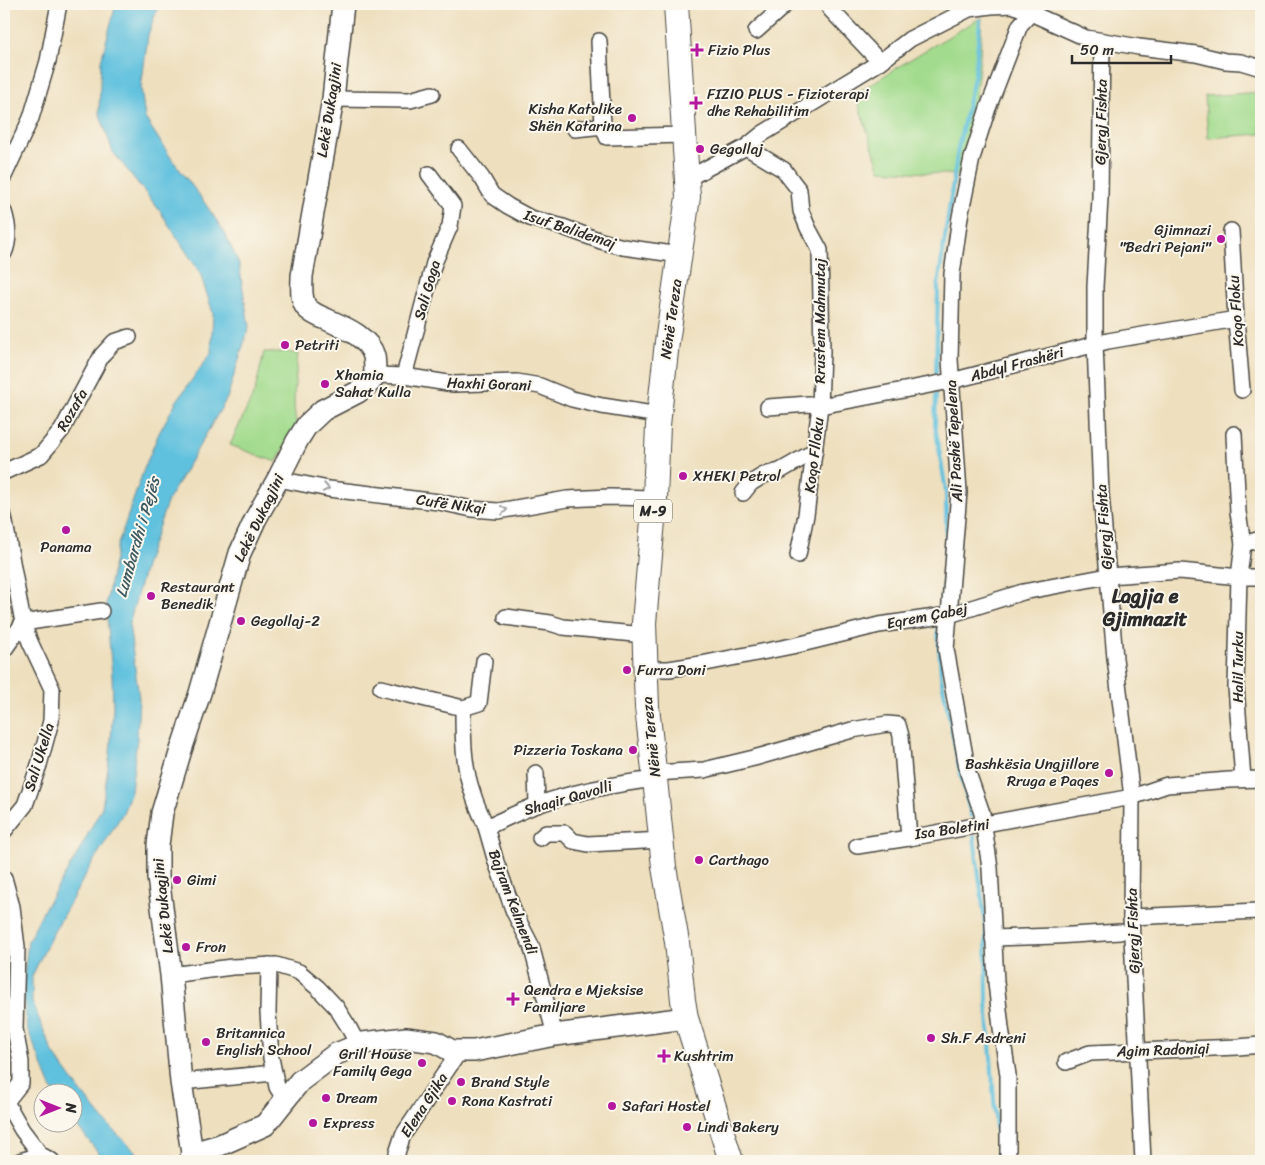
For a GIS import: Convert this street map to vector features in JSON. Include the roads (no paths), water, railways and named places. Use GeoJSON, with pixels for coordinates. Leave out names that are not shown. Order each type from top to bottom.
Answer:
{"type":"FeatureCollection","features":[{"type":"Feature","properties":{"kind":"main road","name":"Nënë Tereza"},"geometry":{"type":"LineString","coordinates":[[676,4],[688,197],[667,342],[659,415],[655,498],[644,635],[647,706],[664,867],[677,942],[686,1018]]}},
{"type":"Feature","properties":{"kind":"main road","name":"M-9"},"geometry":{"type":"LineString","coordinates":[[686,1018],[731,1161]]}},
{"type":"Feature","properties":{"kind":"street"},"geometry":{"type":"LineString","coordinates":[[4,176],[31,118],[48,61],[59,4]]}},
{"type":"Feature","properties":{"kind":"street","name":"Lekë Dukagjini"},"geometry":{"type":"LineString","coordinates":[[191,1157],[158,877],[158,846],[162,813],[180,750],[200,693],[240,553],[256,518],[278,479],[296,440],[307,424],[323,410],[358,392],[375,375],[374,355],[368,344],[357,335],[315,315],[306,306],[302,295],[302,276],[333,99],[343,4]]}},
{"type":"Feature","properties":{"kind":"street"},"geometry":{"type":"LineString","coordinates":[[756,31],[786,4]]}},
{"type":"Feature","properties":{"kind":"street"},"geometry":{"type":"LineString","coordinates":[[827,4],[880,62]]}},
{"type":"Feature","properties":{"kind":"street"},"geometry":{"type":"LineString","coordinates":[[687,179],[746,147],[762,134],[880,62],[910,40],[970,9],[1013,5],[1033,8],[1086,38],[1196,54],[1225,61],[1242,62],[1261,68]]}},
{"type":"Feature","properties":{"kind":"street","name":"Ali Pashë Tepelena"},"geometry":{"type":"LineString","coordinates":[[1008,1161],[1008,1075],[1000,1019],[993,938],[990,868],[982,814],[968,773],[946,649],[958,492],[950,359],[952,274],[960,217],[972,158],[1020,25],[1033,8]]}},
{"type":"Feature","properties":{"kind":"street"},"geometry":{"type":"LineString","coordinates":[[599,41],[603,126],[607,137],[684,135]]}},
{"type":"Feature","properties":{"kind":"street","name":"Gjergj Fishta"},"geometry":{"type":"LineString","coordinates":[[1102,41],[1100,198],[1095,287],[1095,344],[1101,494],[1115,658],[1132,797],[1131,918],[1142,1161]]}},
{"type":"Feature","properties":{"kind":"street"},"geometry":{"type":"LineString","coordinates":[[333,99],[410,100],[432,94]]}},
{"type":"Feature","properties":{"kind":"street"},"geometry":{"type":"LineString","coordinates":[[575,129],[603,126]]}},
{"type":"Feature","properties":{"kind":"street","name":"Rrustem Mahmutaj"},"geometry":{"type":"LineString","coordinates":[[746,147],[784,170],[792,181],[798,190],[801,210],[808,228],[820,250],[822,352],[820,406]]}},
{"type":"Feature","properties":{"kind":"street","name":"Isuf Balidemaj"},"geometry":{"type":"LineString","coordinates":[[459,149],[482,178],[492,195],[530,218],[623,247],[680,255]]}},
{"type":"Feature","properties":{"kind":"street","name":"Sali Goga"},"geometry":{"type":"LineString","coordinates":[[404,376],[434,262],[450,226],[453,206],[429,174]]}},
{"type":"Feature","properties":{"kind":"street"},"geometry":{"type":"LineString","coordinates":[[4,212],[8,231],[8,241],[4,253]]}},
{"type":"Feature","properties":{"kind":"street","name":"Koqo Floku"},"geometry":{"type":"LineString","coordinates":[[1231,231],[1242,390]]}},
{"type":"Feature","properties":{"kind":"street"},"geometry":{"type":"LineString","coordinates":[[1095,344],[1236,319]]}},
{"type":"Feature","properties":{"kind":"street","name":"Rozafa"},"geometry":{"type":"LineString","coordinates":[[4,472],[41,455],[62,430],[102,355],[114,342],[129,337]]}},
{"type":"Feature","properties":{"kind":"street","name":"Abdyl Frashëri"},"geometry":{"type":"LineString","coordinates":[[820,406],[951,381],[1095,344]]}},
{"type":"Feature","properties":{"kind":"street","name":"Haxhi Gorani"},"geometry":{"type":"LineString","coordinates":[[375,375],[404,376],[454,384],[517,382],[540,386],[572,399],[602,406],[659,415]]}},
{"type":"Feature","properties":{"kind":"street","name":"Koqo Flloku"},"geometry":{"type":"LineString","coordinates":[[768,407],[809,404],[820,406],[806,515],[798,555]]}},
{"type":"Feature","properties":{"kind":"street","name":"Halil Turku"},"geometry":{"type":"LineString","coordinates":[[1234,434],[1238,512],[1243,544],[1239,577],[1236,687],[1244,779]]}},
{"type":"Feature","properties":{"kind":"street"},"geometry":{"type":"LineString","coordinates":[[743,493],[751,483],[764,475],[780,471],[815,451]]}},
{"type":"Feature","properties":{"kind":"street","name":"Cufë Nikqi"},"geometry":{"type":"LineString","coordinates":[[278,479],[329,489],[498,511],[567,499],[610,497],[655,498]]}},
{"type":"Feature","properties":{"kind":"street"},"geometry":{"type":"LineString","coordinates":[[4,517],[23,622],[4,650]]}},
{"type":"Feature","properties":{"kind":"street"},"geometry":{"type":"LineString","coordinates":[[1243,544],[1261,540]]}},
{"type":"Feature","properties":{"kind":"street","name":"Eqrem Çabej"},"geometry":{"type":"LineString","coordinates":[[645,669],[670,669],[710,662],[797,645],[879,625],[949,615],[1023,592],[1108,576],[1180,571],[1239,577]]}},
{"type":"Feature","properties":{"kind":"street"},"geometry":{"type":"LineString","coordinates":[[1239,577],[1261,577]]}},
{"type":"Feature","properties":{"kind":"street"},"geometry":{"type":"LineString","coordinates":[[23,622],[101,611]]}},
{"type":"Feature","properties":{"kind":"street"},"geometry":{"type":"LineString","coordinates":[[506,617],[550,623],[563,627],[644,635]]}},
{"type":"Feature","properties":{"kind":"street","name":"Sali Ukella"},"geometry":{"type":"LineString","coordinates":[[4,831],[24,805],[39,766],[52,721],[52,689],[30,642],[23,622]]}},
{"type":"Feature","properties":{"kind":"street"},"geometry":{"type":"LineString","coordinates":[[381,688],[463,708],[479,703],[484,662]]}},
{"type":"Feature","properties":{"kind":"street"},"geometry":{"type":"LineString","coordinates":[[463,708],[463,736],[467,770],[472,794],[486,827]]}},
{"type":"Feature","properties":{"kind":"street","name":"Isa Boletini"},"geometry":{"type":"LineString","coordinates":[[655,776],[704,770],[852,730],[887,724],[898,725],[901,736],[909,838],[1132,797],[1167,785],[1261,779]]}},
{"type":"Feature","properties":{"kind":"street"},"geometry":{"type":"LineString","coordinates":[[536,773],[537,805]]}},
{"type":"Feature","properties":{"kind":"street","name":"Shaqir Qavolli"},"geometry":{"type":"LineString","coordinates":[[486,827],[537,805],[606,786],[655,776]]}},
{"type":"Feature","properties":{"kind":"street","name":"Bajram Kelmendi"},"geometry":{"type":"LineString","coordinates":[[486,827],[514,912],[531,945],[555,1035]]}},
{"type":"Feature","properties":{"kind":"street"},"geometry":{"type":"LineString","coordinates":[[540,838],[546,833],[565,833],[573,841],[588,844],[662,840]]}},
{"type":"Feature","properties":{"kind":"street"},"geometry":{"type":"LineString","coordinates":[[857,846],[909,838]]}},
{"type":"Feature","properties":{"kind":"street"},"geometry":{"type":"LineString","coordinates":[[4,878],[12,907],[15,929],[17,953],[15,1029],[21,1062],[21,1083],[5,1101],[22,1130],[47,1158]]}},
{"type":"Feature","properties":{"kind":"street"},"geometry":{"type":"LineString","coordinates":[[1131,918],[1260,912]]}},
{"type":"Feature","properties":{"kind":"street"},"geometry":{"type":"LineString","coordinates":[[993,938],[1120,932]]}},
{"type":"Feature","properties":{"kind":"street"},"geometry":{"type":"LineString","coordinates":[[171,975],[232,967],[269,965],[276,965],[299,972],[318,988],[336,1008],[358,1045]]}},
{"type":"Feature","properties":{"kind":"street"},"geometry":{"type":"LineString","coordinates":[[269,965],[268,1012],[271,1058],[277,1087],[285,1100]]}},
{"type":"Feature","properties":{"kind":"street"},"geometry":{"type":"LineString","coordinates":[[191,1157],[266,1125],[300,1081],[336,1054],[363,1043],[406,1038],[436,1042],[452,1051],[474,1051],[555,1035],[686,1018]]}},
{"type":"Feature","properties":{"kind":"street","name":"Agim Radoniqi"},"geometry":{"type":"LineString","coordinates":[[1066,1062],[1090,1052],[1261,1045]]}},
{"type":"Feature","properties":{"kind":"street","name":"Elena Gjika"},"geometry":{"type":"LineString","coordinates":[[397,1161],[397,1153],[403,1135],[459,1052]]}},
{"type":"Feature","properties":{"kind":"street"},"geometry":{"type":"LineString","coordinates":[[181,1082],[274,1073]]}},
{"type":"Feature","properties":{"kind":"street"},"geometry":{"type":"LineString","coordinates":[[20,1161],[47,1158]]}},
{"type":"Feature","properties":{"kind":"water","name":"Lumbardhi i Pejës"},"geometry":{"type":"Polygon","coordinates":[[[116,4],[159,4],[148,35],[141,88],[145,118],[171,158],[223,230],[239,264],[249,327],[227,398],[168,500],[146,563],[129,624],[139,698],[137,739],[131,791],[123,813],[91,865],[51,937],[32,976],[32,1002],[53,1053],[74,1082],[49,1082],[27,1028],[23,986],[28,941],[102,807],[110,754],[113,707],[106,604],[117,547],[144,469],[159,433],[176,402],[211,353],[213,313],[200,273],[160,211],[113,152],[99,112],[101,61],[116,4]]]}},
{"type":"Feature","properties":{"kind":"water"},"geometry":{"type":"Polygon","coordinates":[[[82,1093],[109,1126],[145,1161],[105,1161],[82,1132],[82,1093]]]}},
{"type":"Feature","properties":{"kind":"waterway"},"geometry":{"type":"LineString","coordinates":[[936,373],[938,285],[958,148],[975,73],[980,20]]}},
{"type":"Feature","properties":{"kind":"waterway"},"geometry":{"type":"LineString","coordinates":[[936,395],[935,425],[946,491],[946,541],[941,605]]}},
{"type":"Feature","properties":{"kind":"waterway"},"geometry":{"type":"LineString","coordinates":[[938,627],[941,676],[971,816]]}},
{"type":"Feature","properties":{"kind":"waterway"},"geometry":{"type":"LineString","coordinates":[[974,837],[986,930],[987,1001],[998,1156]]}},
{"type":"Feature","properties":{"kind":"place","name":"Fizio Plus"},"geometry":{"type":"Point","coordinates":[697,50]}},
{"type":"Feature","properties":{"kind":"place","name":"FIZIO PLUS - Fizioterapi dhe Rehabilitim"},"geometry":{"type":"Point","coordinates":[696,103]}},
{"type":"Feature","properties":{"kind":"place","name":"Kisha Katolike Shën Katarina"},"geometry":{"type":"Point","coordinates":[632,118]}},
{"type":"Feature","properties":{"kind":"place","name":"Gegollaj"},"geometry":{"type":"Point","coordinates":[700,149]}},
{"type":"Feature","properties":{"kind":"place","name":"Gjimnazi \"Bedri Pejani\""},"geometry":{"type":"Point","coordinates":[1221,239]}},
{"type":"Feature","properties":{"kind":"place","name":"Petriti"},"geometry":{"type":"Point","coordinates":[285,345]}},
{"type":"Feature","properties":{"kind":"place","name":"Xhamia Sahat Kulla"},"geometry":{"type":"Point","coordinates":[325,384]}},
{"type":"Feature","properties":{"kind":"place","name":"XHEKI Petrol"},"geometry":{"type":"Point","coordinates":[683,476]}},
{"type":"Feature","properties":{"kind":"place","name":"Panama"},"geometry":{"type":"Point","coordinates":[66,530]}},
{"type":"Feature","properties":{"kind":"place","name":"Restaurant Benedik"},"geometry":{"type":"Point","coordinates":[151,596]}},
{"type":"Feature","properties":{"kind":"place","name":"Gegollaj-2"},"geometry":{"type":"Point","coordinates":[241,621]}},
{"type":"Feature","properties":{"kind":"place","name":"Furra Doni"},"geometry":{"type":"Point","coordinates":[627,670]}},
{"type":"Feature","properties":{"kind":"place","name":"Pizzeria Toskana"},"geometry":{"type":"Point","coordinates":[633,750]}},
{"type":"Feature","properties":{"kind":"place","name":"Bashkësia Ungjillore Rruga e Paqes"},"geometry":{"type":"Point","coordinates":[1109,773]}},
{"type":"Feature","properties":{"kind":"place","name":"Carthago"},"geometry":{"type":"Point","coordinates":[699,860]}},
{"type":"Feature","properties":{"kind":"place","name":"Gimi"},"geometry":{"type":"Point","coordinates":[177,880]}},
{"type":"Feature","properties":{"kind":"place","name":"Fron"},"geometry":{"type":"Point","coordinates":[186,947]}},
{"type":"Feature","properties":{"kind":"place","name":"Qendra e Mjeksise Familjare"},"geometry":{"type":"Point","coordinates":[513,999]}},
{"type":"Feature","properties":{"kind":"place","name":"Sh.F Asdreni"},"geometry":{"type":"Point","coordinates":[931,1038]}},
{"type":"Feature","properties":{"kind":"place","name":"Britannica English School"},"geometry":{"type":"Point","coordinates":[206,1042]}},
{"type":"Feature","properties":{"kind":"place","name":"Kushtrim"},"geometry":{"type":"Point","coordinates":[664,1056]}},
{"type":"Feature","properties":{"kind":"place","name":"Grill House Family Gega"},"geometry":{"type":"Point","coordinates":[422,1063]}},
{"type":"Feature","properties":{"kind":"place","name":"Brand Style"},"geometry":{"type":"Point","coordinates":[461,1082]}},
{"type":"Feature","properties":{"kind":"place","name":"Dream"},"geometry":{"type":"Point","coordinates":[326,1098]}},
{"type":"Feature","properties":{"kind":"place","name":"Rona Kastrati"},"geometry":{"type":"Point","coordinates":[452,1101]}},
{"type":"Feature","properties":{"kind":"place","name":"Safari Hostel"},"geometry":{"type":"Point","coordinates":[612,1106]}},
{"type":"Feature","properties":{"kind":"place","name":"Express"},"geometry":{"type":"Point","coordinates":[313,1123]}},
{"type":"Feature","properties":{"kind":"place","name":"Lindi Bakery"},"geometry":{"type":"Point","coordinates":[687,1127]}},
{"type":"Feature","properties":{"kind":"district","name":"Lagjja e Gjimnazit"},"geometry":{"type":"Point","coordinates":[1145,608]}}]}
